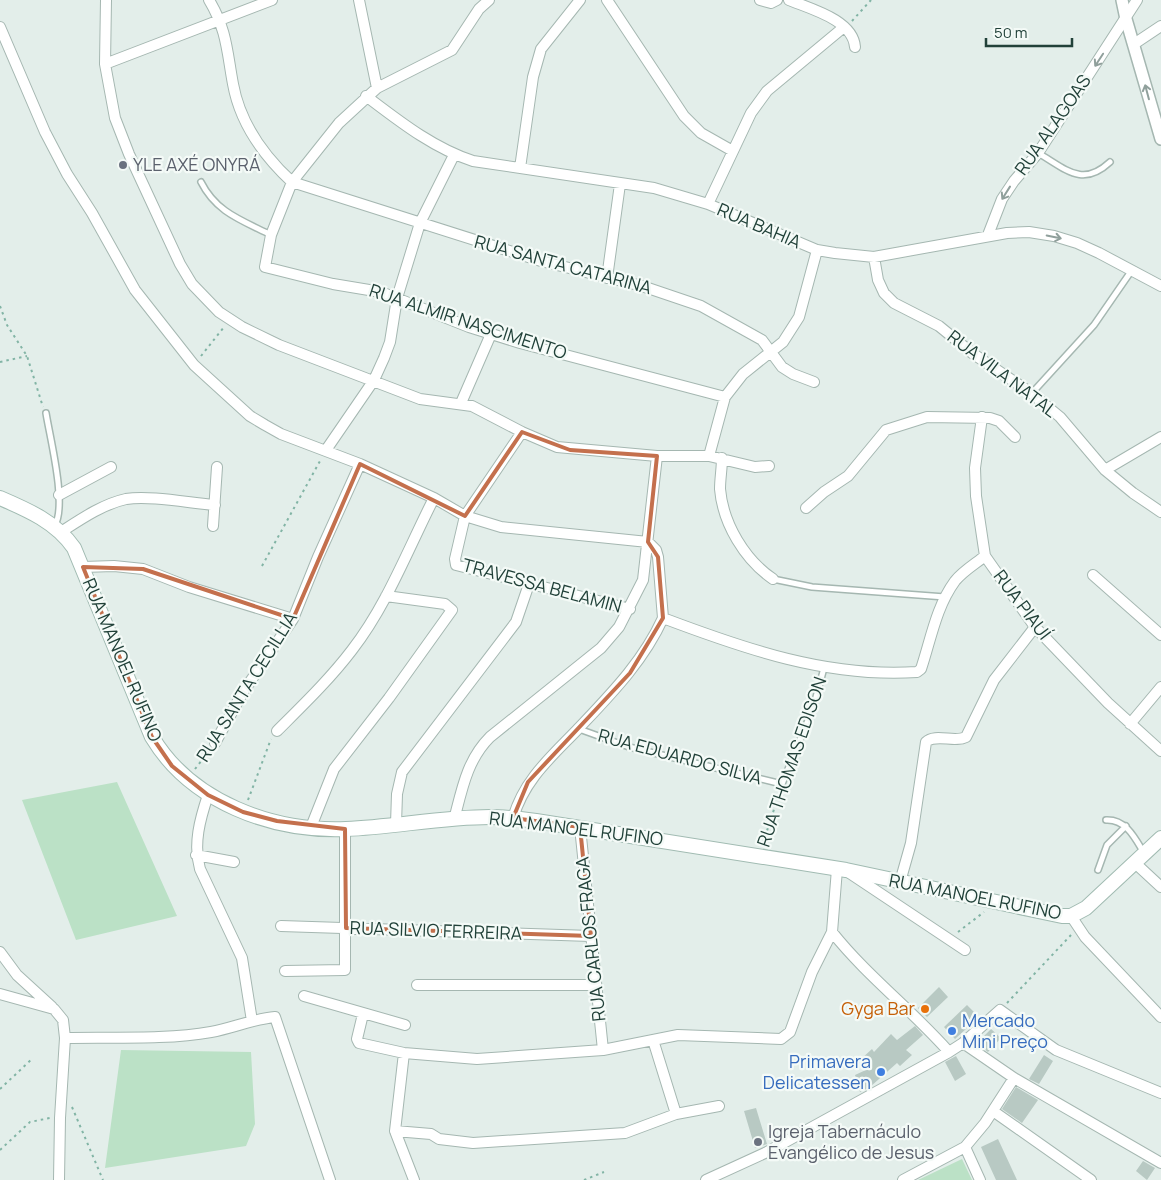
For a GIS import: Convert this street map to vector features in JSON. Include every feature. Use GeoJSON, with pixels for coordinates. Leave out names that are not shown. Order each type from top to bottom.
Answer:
{"type":"FeatureCollection","features":[{"type":"Feature","properties":{"kind":"main road"},"geometry":{"type":"LineString","coordinates":[[0,498],[27,509],[58,529]]}},
{"type":"Feature","properties":{"kind":"main road","name":"RUA MANOEL RUFINO"},"geometry":{"type":"LineString","coordinates":[[58,529],[74,548],[83,567],[152,737],[172,766],[208,795],[243,812],[311,827],[345,829],[490,817],[580,827],[760,855],[841,870],[1054,915],[1074,922],[1161,838]]}},
{"type":"Feature","properties":{"kind":"street"},"geometry":{"type":"LineString","coordinates":[[106,0],[105,64],[115,118],[125,145],[180,264],[192,284],[209,303],[230,319],[279,345],[431,402],[461,403],[484,412],[541,442],[570,450],[656,456],[709,456],[755,467],[769,466]]}},
{"type":"Feature","properties":{"kind":"street"},"geometry":{"type":"LineString","coordinates":[[209,0],[220,19],[228,44],[235,91],[246,124],[267,154],[292,182]]}},
{"type":"Feature","properties":{"kind":"street"},"geometry":{"type":"LineString","coordinates":[[105,64],[272,0]]}},
{"type":"Feature","properties":{"kind":"street"},"geometry":{"type":"LineString","coordinates":[[359,0],[377,88]]}},
{"type":"Feature","properties":{"kind":"street"},"geometry":{"type":"LineString","coordinates":[[270,235],[292,182],[339,123],[366,96],[377,88],[452,50],[479,9],[489,0]]}},
{"type":"Feature","properties":{"kind":"street"},"geometry":{"type":"LineString","coordinates":[[520,168],[533,77],[541,49],[580,0]]}},
{"type":"Feature","properties":{"kind":"street"},"geometry":{"type":"LineString","coordinates":[[607,0],[684,116],[701,134],[732,150]]}},
{"type":"Feature","properties":{"kind":"street"},"geometry":{"type":"LineString","coordinates":[[760,0],[767,2],[777,0]]}},
{"type":"Feature","properties":{"kind":"street"},"geometry":{"type":"LineString","coordinates":[[788,0],[822,14],[844,27],[855,38],[856,47]]}},
{"type":"Feature","properties":{"kind":"street"},"geometry":{"type":"LineString","coordinates":[[1122,0],[1160,132]]}},
{"type":"Feature","properties":{"kind":"street","name":"RUA ALAGOAS"},"geometry":{"type":"LineString","coordinates":[[988,235],[1002,199],[1014,181],[1038,153],[1137,0]]}},
{"type":"Feature","properties":{"kind":"street"},"geometry":{"type":"LineString","coordinates":[[1134,44],[1161,26]]}},
{"type":"Feature","properties":{"kind":"street"},"geometry":{"type":"LineString","coordinates":[[0,27],[45,132],[67,174],[92,213],[135,290],[194,365],[250,416],[282,434],[360,464],[434,498],[466,516],[501,526],[648,542],[656,550],[663,618],[653,639],[630,673],[538,769],[528,782],[512,818]]}},
{"type":"Feature","properties":{"kind":"street"},"geometry":{"type":"LineString","coordinates":[[708,204],[751,113],[767,91],[844,27]]}},
{"type":"Feature","properties":{"kind":"street","name":"RUA BAHIA"},"geometry":{"type":"LineString","coordinates":[[366,96],[416,132],[454,155],[520,168],[654,188],[708,204],[817,250],[874,257],[988,235],[1029,232],[1054,236],[1077,243],[1161,286]]}},
{"type":"Feature","properties":{"kind":"street"},"geometry":{"type":"LineString","coordinates":[[326,450],[374,380],[390,342],[397,298],[420,223],[454,155]]}},
{"type":"Feature","properties":{"kind":"street","name":"RUA SANTA CATARINA"},"geometry":{"type":"LineString","coordinates":[[292,182],[541,261],[642,286],[701,306],[762,340],[782,367],[793,374],[814,382]]}},
{"type":"Feature","properties":{"kind":"street"},"geometry":{"type":"LineString","coordinates":[[608,278],[620,184]]}},
{"type":"Feature","properties":{"kind":"street","name":"RUA ALMIR NASCIMENTO"},"geometry":{"type":"LineString","coordinates":[[270,235],[264,265],[267,269],[333,284],[366,288],[490,334],[725,397]]}},
{"type":"Feature","properties":{"kind":"street"},"geometry":{"type":"LineString","coordinates":[[709,456],[725,397],[743,374],[783,342],[799,317],[817,250]]}},
{"type":"Feature","properties":{"kind":"street","name":"RUA VILA NATAL"},"geometry":{"type":"LineString","coordinates":[[874,257],[878,280],[884,293],[894,303],[939,326],[972,353],[1032,393],[1060,417],[1105,470],[1133,494],[1161,512]]}},
{"type":"Feature","properties":{"kind":"street"},"geometry":{"type":"LineString","coordinates":[[461,403],[490,334]]}},
{"type":"Feature","properties":{"kind":"street"},"geometry":{"type":"LineString","coordinates":[[806,508],[824,492],[848,476],[870,451],[882,433],[915,419],[982,417],[999,421],[1015,437]]}},
{"type":"Feature","properties":{"kind":"street","name":"RUA PIAUÍ"},"geometry":{"type":"LineString","coordinates":[[982,417],[975,468],[976,496],[985,556],[1035,627],[1130,724],[1161,751]]}},
{"type":"Feature","properties":{"kind":"street"},"geometry":{"type":"LineString","coordinates":[[466,516],[522,432]]}},
{"type":"Feature","properties":{"kind":"street"},"geometry":{"type":"LineString","coordinates":[[1105,470],[1161,437]]}},
{"type":"Feature","properties":{"kind":"street"},"geometry":{"type":"LineString","coordinates":[[454,820],[468,768],[477,750],[490,737],[600,648],[619,627],[630,609],[643,580],[656,456]]}},
{"type":"Feature","properties":{"kind":"street"},"geometry":{"type":"LineString","coordinates":[[722,458],[720,489],[732,531],[762,571],[774,579]]}},
{"type":"Feature","properties":{"kind":"street","name":"RUA SANTA CECILLIA"},"geometry":{"type":"LineString","coordinates":[[215,743],[224,730],[243,692],[293,619],[318,557],[360,464]]}},
{"type":"Feature","properties":{"kind":"street"},"geometry":{"type":"LineString","coordinates":[[59,495],[111,467]]}},
{"type":"Feature","properties":{"kind":"street"},"geometry":{"type":"LineString","coordinates":[[213,526],[217,467]]}},
{"type":"Feature","properties":{"kind":"street"},"geometry":{"type":"LineString","coordinates":[[58,529],[93,512],[127,499],[141,498],[215,505]]}},
{"type":"Feature","properties":{"kind":"street"},"geometry":{"type":"LineString","coordinates":[[277,731],[353,649],[386,596],[434,498]]}},
{"type":"Feature","properties":{"kind":"street","name":"TRAVESSA BELAMIN"},"geometry":{"type":"LineString","coordinates":[[466,516],[454,562],[458,567],[630,609]]}},
{"type":"Feature","properties":{"kind":"street"},"geometry":{"type":"LineString","coordinates":[[663,618],[740,647],[824,668],[918,672],[945,597],[955,581],[985,556]]}},
{"type":"Feature","properties":{"kind":"street"},"geometry":{"type":"LineString","coordinates":[[83,567],[114,566],[143,569],[189,588],[293,619]]}},
{"type":"Feature","properties":{"kind":"street"},"geometry":{"type":"LineString","coordinates":[[1093,574],[1161,636]]}},
{"type":"Feature","properties":{"kind":"street"},"geometry":{"type":"LineString","coordinates":[[396,824],[397,794],[402,772],[516,622],[529,584]]}},
{"type":"Feature","properties":{"kind":"street"},"geometry":{"type":"LineString","coordinates":[[311,827],[338,763],[390,698],[452,610],[445,604],[386,596]]}},
{"type":"Feature","properties":{"kind":"street"},"geometry":{"type":"LineString","coordinates":[[900,882],[911,843],[928,739],[961,740],[966,737],[994,680],[1035,627]]}},
{"type":"Feature","properties":{"kind":"street"},"geometry":{"type":"LineString","coordinates":[[1130,724],[1161,687]]}},
{"type":"Feature","properties":{"kind":"street"},"geometry":{"type":"LineString","coordinates":[[208,795],[200,822],[196,855],[200,869],[242,958],[252,1021]]}},
{"type":"Feature","properties":{"kind":"street","name":"RUA CARLOS FRAGA"},"geometry":{"type":"LineString","coordinates":[[580,827],[603,1050]]}},
{"type":"Feature","properties":{"kind":"street"},"geometry":{"type":"LineString","coordinates":[[285,971],[345,970],[345,829]]}},
{"type":"Feature","properties":{"kind":"street"},"geometry":{"type":"LineString","coordinates":[[196,855],[234,862]]}},
{"type":"Feature","properties":{"kind":"street"},"geometry":{"type":"LineString","coordinates":[[1139,858],[1161,887]]}},
{"type":"Feature","properties":{"kind":"street"},"geometry":{"type":"LineString","coordinates":[[363,1014],[357,1039],[359,1043],[404,1053],[476,1059],[603,1050],[678,1035],[774,1040],[786,1037],[793,1027],[812,972],[832,932],[841,870],[964,950]]}},
{"type":"Feature","properties":{"kind":"street"},"geometry":{"type":"LineString","coordinates":[[1074,922],[1161,1017]]}},
{"type":"Feature","properties":{"kind":"street","name":"RUA SILVIO FERREIRA"},"geometry":{"type":"LineString","coordinates":[[281,926],[591,936]]}},
{"type":"Feature","properties":{"kind":"street"},"geometry":{"type":"LineString","coordinates":[[832,932],[851,955],[928,1028],[949,1052]]}},
{"type":"Feature","properties":{"kind":"street"},"geometry":{"type":"LineString","coordinates":[[0,952],[17,975],[54,1009],[63,1020],[65,1038],[60,1118],[59,1180]]}},
{"type":"Feature","properties":{"kind":"street"},"geometry":{"type":"LineString","coordinates":[[417,985],[596,985]]}},
{"type":"Feature","properties":{"kind":"street"},"geometry":{"type":"LineString","coordinates":[[0,994],[54,1009]]}},
{"type":"Feature","properties":{"kind":"street"},"geometry":{"type":"LineString","coordinates":[[304,996],[405,1025]]}},
{"type":"Feature","properties":{"kind":"street"},"geometry":{"type":"LineString","coordinates":[[706,1180],[767,1152],[949,1052],[963,1043],[1000,1010],[1056,1050],[1161,1093]]}},
{"type":"Feature","properties":{"kind":"street"},"geometry":{"type":"LineString","coordinates":[[65,1038],[212,1032],[275,1017],[278,1020],[330,1180]]}},
{"type":"Feature","properties":{"kind":"street"},"geometry":{"type":"LineString","coordinates":[[653,1040],[676,1114]]}},
{"type":"Feature","properties":{"kind":"street"},"geometry":{"type":"LineString","coordinates":[[963,1043],[1014,1078],[1161,1162]]}},
{"type":"Feature","properties":{"kind":"street"},"geometry":{"type":"LineString","coordinates":[[404,1053],[395,1131],[414,1180]]}},
{"type":"Feature","properties":{"kind":"street"},"geometry":{"type":"LineString","coordinates":[[903,1180],[965,1147],[993,1111],[1014,1078]]}},
{"type":"Feature","properties":{"kind":"street"},"geometry":{"type":"LineString","coordinates":[[395,1131],[431,1134],[439,1139],[473,1143],[625,1133],[676,1114],[719,1106]]}},
{"type":"Feature","properties":{"kind":"street"},"geometry":{"type":"LineString","coordinates":[[993,1111],[1091,1180]]}},
{"type":"Feature","properties":{"kind":"street"},"geometry":{"type":"LineString","coordinates":[[965,1147],[980,1180]]}},
{"type":"Feature","properties":{"kind":"lane"},"geometry":{"type":"LineString","coordinates":[[1038,153],[1068,170],[1085,176],[1094,174],[1110,162]]}},
{"type":"Feature","properties":{"kind":"lane"},"geometry":{"type":"LineString","coordinates":[[201,182],[208,197],[216,206],[270,235]]}},
{"type":"Feature","properties":{"kind":"lane"},"geometry":{"type":"LineString","coordinates":[[1032,393],[1094,326],[1132,270]]}},
{"type":"Feature","properties":{"kind":"lane"},"geometry":{"type":"LineString","coordinates":[[46,413],[59,495],[60,514],[58,529]]}},
{"type":"Feature","properties":{"kind":"lane"},"geometry":{"type":"LineString","coordinates":[[774,579],[812,587],[945,597]]}},
{"type":"Feature","properties":{"kind":"lane","name":"RUA THOMAS EDISON"},"geometry":{"type":"LineString","coordinates":[[782,784],[813,708],[824,668]]}},
{"type":"Feature","properties":{"kind":"lane","name":"RUA EDUARDO SILVA"},"geometry":{"type":"LineString","coordinates":[[578,729],[629,747],[782,784]]}},
{"type":"Feature","properties":{"kind":"lane"},"geometry":{"type":"LineString","coordinates":[[1106,820],[1116,821],[1126,826],[1139,858]]}},
{"type":"Feature","properties":{"kind":"lane"},"geometry":{"type":"LineString","coordinates":[[1098,870],[1107,844],[1126,826]]}},
{"type":"Feature","properties":{"kind":"path"},"geometry":{"type":"LineString","coordinates":[[844,27],[856,18],[871,0]]}},
{"type":"Feature","properties":{"kind":"path"},"geometry":{"type":"LineString","coordinates":[[0,306],[7,325],[27,356],[46,413]]}},
{"type":"Feature","properties":{"kind":"path"},"geometry":{"type":"LineString","coordinates":[[194,365],[230,319]]}},
{"type":"Feature","properties":{"kind":"path"},"geometry":{"type":"LineString","coordinates":[[0,362],[27,356]]}},
{"type":"Feature","properties":{"kind":"path"},"geometry":{"type":"LineString","coordinates":[[262,566],[326,450]]}},
{"type":"Feature","properties":{"kind":"path"},"geometry":{"type":"LineString","coordinates":[[243,812],[271,739],[277,731]]}},
{"type":"Feature","properties":{"kind":"path","name":"RUA SANTA CECILLIA"},"geometry":{"type":"LineString","coordinates":[[193,772],[215,743]]}},
{"type":"Feature","properties":{"kind":"path","name":"RUA THOMAS EDISON"},"geometry":{"type":"LineString","coordinates":[[760,855],[782,784]]}},
{"type":"Feature","properties":{"kind":"path"},"geometry":{"type":"LineString","coordinates":[[949,940],[994,903]]}},
{"type":"Feature","properties":{"kind":"path"},"geometry":{"type":"LineString","coordinates":[[1000,1010],[1074,922]]}},
{"type":"Feature","properties":{"kind":"path"},"geometry":{"type":"LineString","coordinates":[[0,1089],[34,1058]]}},
{"type":"Feature","properties":{"kind":"path"},"geometry":{"type":"LineString","coordinates":[[62,1084],[103,1180]]}},
{"type":"Feature","properties":{"kind":"path"},"geometry":{"type":"LineString","coordinates":[[0,1150],[30,1122],[41,1118],[60,1118]]}},
{"type":"Feature","properties":{"kind":"path"},"geometry":{"type":"LineString","coordinates":[[584,1180],[604,1172]]}},
{"type":"Feature","properties":{"kind":"highlighted area"},"geometry":{"type":"Polygon","coordinates":[[[522,432],[570,450],[657,456],[648,542],[658,557],[663,618],[630,673],[528,782],[513,818],[580,827],[591,936],[346,928],[345,829],[277,821],[243,812],[208,795],[172,766],[152,737],[83,567],[143,569],[293,619],[360,464],[465,516],[522,432]]]}},
{"type":"Feature","properties":{"kind":"green space"},"geometry":{"type":"Polygon","coordinates":[[[117,782],[177,916],[76,940],[22,800],[117,782]]]}},
{"type":"Feature","properties":{"kind":"green space"},"geometry":{"type":"Polygon","coordinates":[[[121,1050],[251,1052],[255,1124],[246,1146],[105,1168],[121,1050]]]}},
{"type":"Feature","properties":{"kind":"green space"},"geometry":{"type":"Polygon","coordinates":[[[962,1159],[972,1180],[918,1180],[962,1159]]]}},
{"type":"Feature","properties":{"kind":"building"},"geometry":{"type":"Polygon","coordinates":[[[939,987],[948,997],[927,1017],[918,1008],[939,987]]]}},
{"type":"Feature","properties":{"kind":"building"},"geometry":{"type":"Polygon","coordinates":[[[967,1005],[979,1017],[955,1039],[944,1027],[967,1005]]]}},
{"type":"Feature","properties":{"kind":"building"},"geometry":{"type":"Polygon","coordinates":[[[915,1026],[923,1035],[906,1050],[912,1055],[900,1066],[897,1063],[870,1087],[860,1092],[855,1075],[868,1069],[861,1059],[872,1049],[874,1052],[891,1034],[897,1040],[915,1026]]]}},
{"type":"Feature","properties":{"kind":"building"},"geometry":{"type":"Polygon","coordinates":[[[991,1029],[1001,1038],[988,1052],[977,1043],[991,1029]]]}},
{"type":"Feature","properties":{"kind":"building"},"geometry":{"type":"Polygon","coordinates":[[[1044,1055],[1053,1061],[1039,1084],[1029,1079],[1044,1055]]]}},
{"type":"Feature","properties":{"kind":"building"},"geometry":{"type":"Polygon","coordinates":[[[956,1056],[966,1074],[955,1081],[945,1062],[956,1056]]]}},
{"type":"Feature","properties":{"kind":"building"},"geometry":{"type":"Polygon","coordinates":[[[1016,1087],[1038,1100],[1022,1123],[1002,1109],[1016,1087]]]}},
{"type":"Feature","properties":{"kind":"building"},"geometry":{"type":"Polygon","coordinates":[[[756,1108],[767,1144],[755,1148],[744,1111],[756,1108]]]}},
{"type":"Feature","properties":{"kind":"building"},"geometry":{"type":"Polygon","coordinates":[[[998,1139],[1017,1180],[996,1180],[981,1147],[998,1139]]]}},
{"type":"Feature","properties":{"kind":"building"},"geometry":{"type":"Polygon","coordinates":[[[1143,1161],[1155,1168],[1147,1180],[1136,1171],[1143,1161]]]}},
{"type":"Feature","properties":{"kind":"place","name":"YLE AXÉ ONYRÁ"},"geometry":{"type":"Point","coordinates":[123,165]}},
{"type":"Feature","properties":{"kind":"place","name":"Gyga Bar"},"geometry":{"type":"Point","coordinates":[925,1009]}},
{"type":"Feature","properties":{"kind":"place","name":"Mercado Mini Preço"},"geometry":{"type":"Point","coordinates":[952,1031]}},
{"type":"Feature","properties":{"kind":"place","name":"Primavera Delicatessen"},"geometry":{"type":"Point","coordinates":[881,1072]}},
{"type":"Feature","properties":{"kind":"place","name":"Igreja Tabernáculo Evangélico de Jesus"},"geometry":{"type":"Point","coordinates":[758,1142]}}]}
